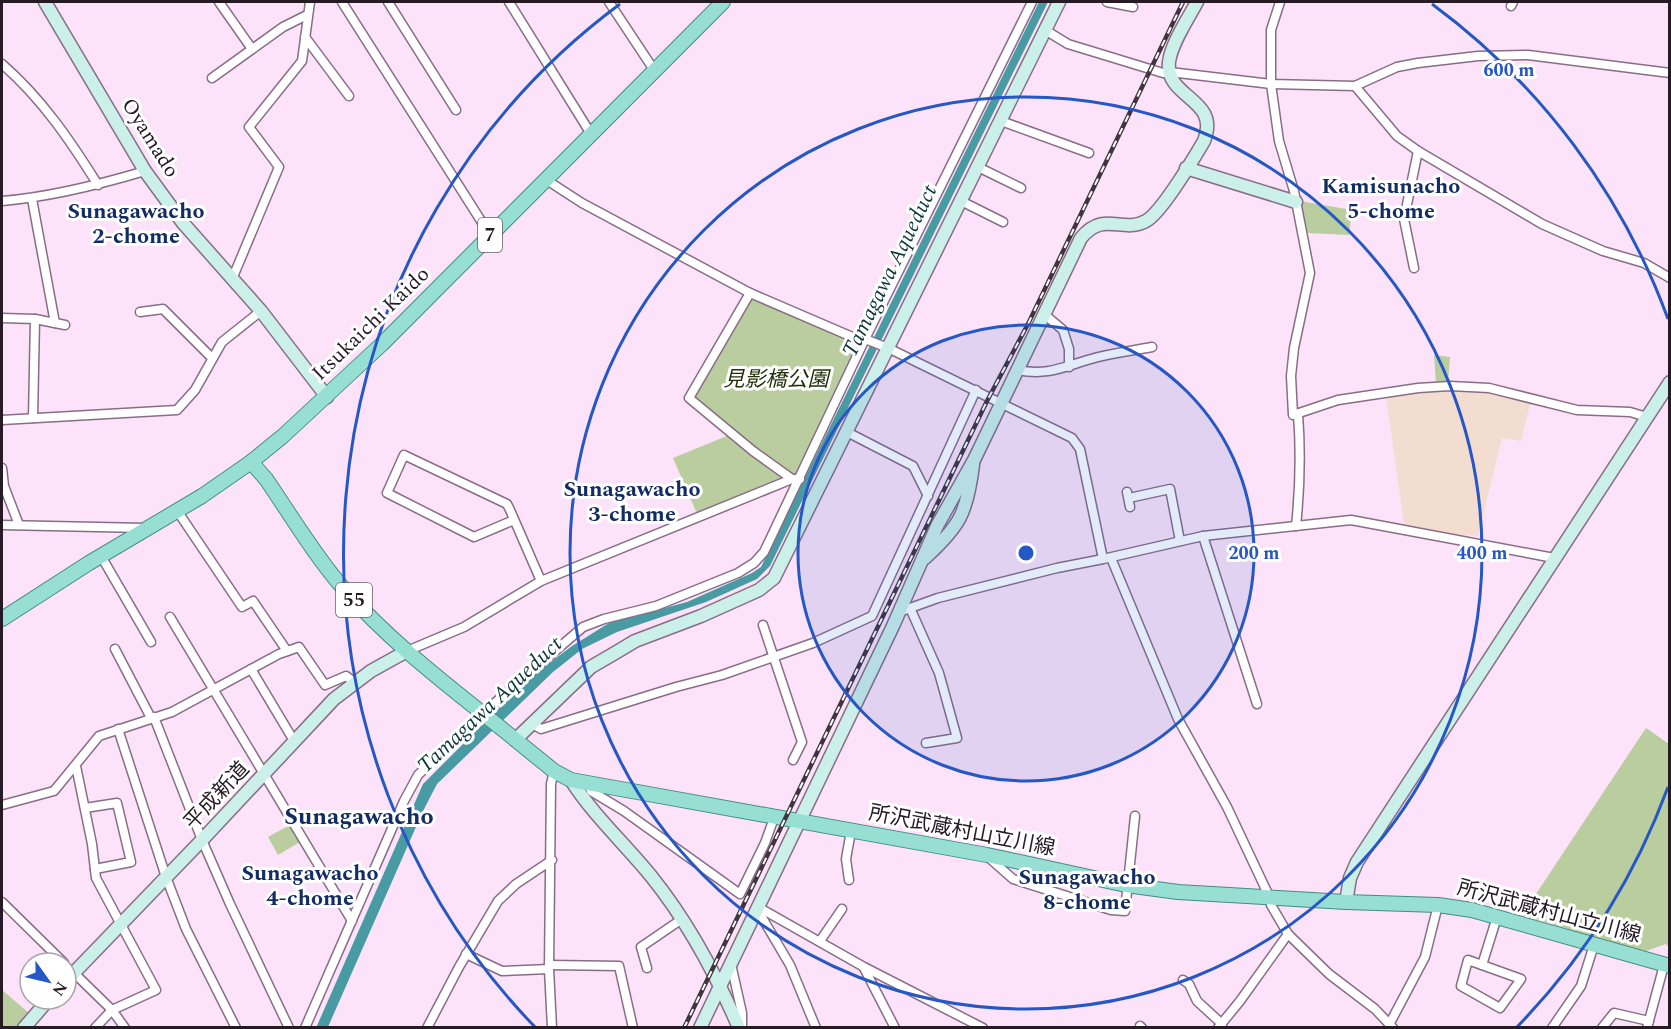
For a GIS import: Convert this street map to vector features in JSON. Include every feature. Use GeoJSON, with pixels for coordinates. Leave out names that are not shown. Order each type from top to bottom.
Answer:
{"type":"FeatureCollection","features":[{"type":"Feature","properties":{"kind":"main road","name":"Itsukaichi Kaido"},"geometry":{"type":"LineString","coordinates":[[2,619],[101,556],[178,512],[251,462],[327,397],[723,2]]}},
{"type":"Feature","properties":{"kind":"main road","name":"55"},"geometry":{"type":"LineString","coordinates":[[251,462],[266,478],[341,586],[372,620],[512,736]]}},
{"type":"Feature","properties":{"kind":"main road","name":"所沢武蔵村山立川線"},"geometry":{"type":"LineString","coordinates":[[512,736],[554,771],[571,780],[987,855],[1126,885],[1178,892],[1438,905],[1472,910],[1667,965]]}},
{"type":"Feature","properties":{"kind":"street","name":"Oyamado"},"geometry":{"type":"LineString","coordinates":[[45,2],[146,171],[183,223],[233,277],[327,397]]}},
{"type":"Feature","properties":{"kind":"street"},"geometry":{"type":"LineString","coordinates":[[219,2],[252,50]]}},
{"type":"Feature","properties":{"kind":"street"},"geometry":{"type":"LineString","coordinates":[[233,277],[279,167],[249,127],[302,61],[310,2]]}},
{"type":"Feature","properties":{"kind":"street"},"geometry":{"type":"LineString","coordinates":[[342,2],[490,235]]}},
{"type":"Feature","properties":{"kind":"street"},"geometry":{"type":"LineString","coordinates":[[388,2],[456,110]]}},
{"type":"Feature","properties":{"kind":"street"},"geometry":{"type":"LineString","coordinates":[[509,2],[591,134]]}},
{"type":"Feature","properties":{"kind":"street"},"geometry":{"type":"LineString","coordinates":[[609,2],[654,70]]}},
{"type":"Feature","properties":{"kind":"street"},"geometry":{"type":"LineString","coordinates":[[305,1028],[404,801],[418,775],[583,627],[664,603],[738,573],[754,563],[764,552],[796,479],[868,340],[1032,2]]}},
{"type":"Feature","properties":{"kind":"street"},"geometry":{"type":"LineString","coordinates":[[1107,2],[1133,7]]}},
{"type":"Feature","properties":{"kind":"street"},"geometry":{"type":"LineString","coordinates":[[700,1028],[799,822],[905,610],[924,559],[951,499],[974,460],[1078,243],[1093,227],[1103,224],[1133,225],[1149,219],[1156,213],[1203,144],[1207,124],[1201,107],[1178,87],[1170,72],[1170,58],[1197,2]]}},
{"type":"Feature","properties":{"kind":"street"},"geometry":{"type":"LineString","coordinates":[[1280,2],[1271,30],[1271,84],[1279,141],[1296,201],[1310,273],[1294,348],[1291,376],[1293,415],[1338,400],[1418,388],[1468,386],[1517,394],[1577,410],[1630,412],[1647,417]]}},
{"type":"Feature","properties":{"kind":"street"},"geometry":{"type":"LineString","coordinates":[[512,736],[532,724],[591,667],[635,641],[701,616],[759,590],[768,584],[780,568],[886,348],[1001,121],[1045,30],[1055,3]]}},
{"type":"Feature","properties":{"kind":"street"},"geometry":{"type":"LineString","coordinates":[[212,78],[283,27],[307,15]]}},
{"type":"Feature","properties":{"kind":"street"},"geometry":{"type":"LineString","coordinates":[[1045,30],[1068,44],[1163,73],[1271,84],[1355,86],[1397,67],[1480,56],[1531,55],[1670,73]]}},
{"type":"Feature","properties":{"kind":"street"},"geometry":{"type":"LineString","coordinates":[[305,37],[349,96]]}},
{"type":"Feature","properties":{"kind":"street"},"geometry":{"type":"LineString","coordinates":[[2,64],[26,87],[69,138],[98,185]]}},
{"type":"Feature","properties":{"kind":"street"},"geometry":{"type":"LineString","coordinates":[[1355,86],[1397,136],[1418,151],[1542,224],[1603,251],[1644,263],[1670,278]]}},
{"type":"Feature","properties":{"kind":"street"},"geometry":{"type":"LineString","coordinates":[[1001,121],[1089,153]]}},
{"type":"Feature","properties":{"kind":"street"},"geometry":{"type":"LineString","coordinates":[[1414,268],[1404,219],[1418,151]]}},
{"type":"Feature","properties":{"kind":"street"},"geometry":{"type":"LineString","coordinates":[[978,167],[1021,188]]}},
{"type":"Feature","properties":{"kind":"street"},"geometry":{"type":"LineString","coordinates":[[1186,168],[1296,201]]}},
{"type":"Feature","properties":{"kind":"street"},"geometry":{"type":"LineString","coordinates":[[2,201],[32,199],[98,185],[146,171]]}},
{"type":"Feature","properties":{"kind":"street"},"geometry":{"type":"LineString","coordinates":[[545,179],[582,203],[750,293],[857,339],[868,340],[886,348],[1067,434],[1080,449],[1107,559],[1178,719],[1227,807],[1270,896],[1271,905],[1288,934],[1329,974],[1392,1025],[1425,957],[1438,905]]}},
{"type":"Feature","properties":{"kind":"street"},"geometry":{"type":"LineString","coordinates":[[32,199],[55,323]]}},
{"type":"Feature","properties":{"kind":"street"},"geometry":{"type":"LineString","coordinates":[[961,201],[1003,222]]}},
{"type":"Feature","properties":{"kind":"street"},"geometry":{"type":"LineString","coordinates":[[750,293],[689,398],[753,451],[796,479]]}},
{"type":"Feature","properties":{"kind":"street"},"geometry":{"type":"LineString","coordinates":[[140,312],[164,309],[212,358]]}},
{"type":"Feature","properties":{"kind":"street"},"geometry":{"type":"LineString","coordinates":[[2,420],[177,410],[195,390],[222,342],[261,311]]}},
{"type":"Feature","properties":{"kind":"street"},"geometry":{"type":"LineString","coordinates":[[1044,314],[1063,330],[1070,349],[1069,367]]}},
{"type":"Feature","properties":{"kind":"street"},"geometry":{"type":"LineString","coordinates":[[2,318],[35,319],[65,325]]}},
{"type":"Feature","properties":{"kind":"street"},"geometry":{"type":"LineString","coordinates":[[33,418],[35,319]]}},
{"type":"Feature","properties":{"kind":"street"},"geometry":{"type":"LineString","coordinates":[[1017,370],[1038,373],[1059,370],[1093,358],[1152,347]]}},
{"type":"Feature","properties":{"kind":"street"},"geometry":{"type":"LineString","coordinates":[[1346,902],[1350,878],[1357,861],[1670,382]]}},
{"type":"Feature","properties":{"kind":"street"},"geometry":{"type":"LineString","coordinates":[[532,724],[542,729],[722,675],[813,643],[872,616],[976,390]]}},
{"type":"Feature","properties":{"kind":"street"},"geometry":{"type":"LineString","coordinates":[[1296,526],[1300,484],[1298,414]]}},
{"type":"Feature","properties":{"kind":"street"},"geometry":{"type":"LineString","coordinates":[[847,432],[913,466],[928,496]]}},
{"type":"Feature","properties":{"kind":"street"},"geometry":{"type":"LineString","coordinates":[[514,520],[474,537],[387,493],[404,455],[507,504],[541,581]]}},
{"type":"Feature","properties":{"kind":"street"},"geometry":{"type":"LineString","coordinates":[[924,559],[960,520],[965,508],[974,460]]}},
{"type":"Feature","properties":{"kind":"street"},"geometry":{"type":"LineString","coordinates":[[2,468],[4,486],[20,525]]}},
{"type":"Feature","properties":{"kind":"street"},"geometry":{"type":"LineString","coordinates":[[407,651],[464,627],[541,581],[796,479]]}},
{"type":"Feature","properties":{"kind":"street"},"geometry":{"type":"LineString","coordinates":[[1129,499],[1170,489],[1180,541]]}},
{"type":"Feature","properties":{"kind":"street"},"geometry":{"type":"LineString","coordinates":[[178,512],[242,607],[253,601],[287,651]]}},
{"type":"Feature","properties":{"kind":"street"},"geometry":{"type":"LineString","coordinates":[[905,610],[938,598],[1057,568],[1107,559],[1203,536],[1351,520],[1554,558]]}},
{"type":"Feature","properties":{"kind":"street"},"geometry":{"type":"LineString","coordinates":[[2,525],[150,528]]}},
{"type":"Feature","properties":{"kind":"street"},"geometry":{"type":"LineString","coordinates":[[1203,536],[1257,704]]}},
{"type":"Feature","properties":{"kind":"street"},"geometry":{"type":"LineString","coordinates":[[101,556],[151,642]]}},
{"type":"Feature","properties":{"kind":"street"},"geometry":{"type":"LineString","coordinates":[[905,610],[939,674],[957,738],[926,743]]}},
{"type":"Feature","properties":{"kind":"street"},"geometry":{"type":"LineString","coordinates":[[170,617],[352,921]]}},
{"type":"Feature","properties":{"kind":"street"},"geometry":{"type":"LineString","coordinates":[[763,625],[802,742],[793,760]]}},
{"type":"Feature","properties":{"kind":"street"},"geometry":{"type":"LineString","coordinates":[[2,805],[54,791],[99,736],[172,712],[287,651],[300,647],[325,685],[346,676],[354,682]]}},
{"type":"Feature","properties":{"kind":"street"},"geometry":{"type":"LineString","coordinates":[[115,648],[152,718],[230,904],[289,1028]]}},
{"type":"Feature","properties":{"kind":"street","name":"平成新道"},"geometry":{"type":"LineString","coordinates":[[78,961],[121,923],[166,877],[334,699],[354,682],[394,656],[407,651]]}},
{"type":"Feature","properties":{"kind":"street"},"geometry":{"type":"LineString","coordinates":[[252,669],[294,741]]}},
{"type":"Feature","properties":{"kind":"street"},"geometry":{"type":"LineString","coordinates":[[118,729],[166,877],[186,929],[236,1028]]}},
{"type":"Feature","properties":{"kind":"street"},"geometry":{"type":"LineString","coordinates":[[76,766],[96,878],[156,990],[112,1010],[95,1028]]}},
{"type":"Feature","properties":{"kind":"street"},"geometry":{"type":"LineString","coordinates":[[552,1028],[549,967],[552,860],[551,784],[554,771]]}},
{"type":"Feature","properties":{"kind":"street"},"geometry":{"type":"LineString","coordinates":[[571,780],[580,794],[653,878],[682,919],[720,984],[740,1028]]}},
{"type":"Feature","properties":{"kind":"street"},"geometry":{"type":"LineString","coordinates":[[588,783],[591,791],[624,811],[740,894],[765,843],[774,818]]}},
{"type":"Feature","properties":{"kind":"street"},"geometry":{"type":"LineString","coordinates":[[85,808],[117,803],[131,862],[95,869]]}},
{"type":"Feature","properties":{"kind":"street"},"geometry":{"type":"LineString","coordinates":[[987,855],[1013,879],[1111,910],[1125,911],[1135,816]]}},
{"type":"Feature","properties":{"kind":"street"},"geometry":{"type":"LineString","coordinates":[[849,880],[846,859],[851,831]]}},
{"type":"Feature","properties":{"kind":"street"},"geometry":{"type":"LineString","coordinates":[[427,1028],[466,954],[498,901],[516,884],[552,860]]}},
{"type":"Feature","properties":{"kind":"street"},"geometry":{"type":"LineString","coordinates":[[2,902],[50,951]]}},
{"type":"Feature","properties":{"kind":"street"},"geometry":{"type":"LineString","coordinates":[[757,908],[864,967],[983,1028]]}},
{"type":"Feature","properties":{"kind":"street"},"geometry":{"type":"LineString","coordinates":[[757,908],[790,964],[816,1028]]}},
{"type":"Feature","properties":{"kind":"street"},"geometry":{"type":"LineString","coordinates":[[820,941],[842,909]]}},
{"type":"Feature","properties":{"kind":"street"},"geometry":{"type":"LineString","coordinates":[[1482,965],[1497,917]]}},
{"type":"Feature","properties":{"kind":"street"},"geometry":{"type":"LineString","coordinates":[[647,968],[641,947],[682,919]]}},
{"type":"Feature","properties":{"kind":"street"},"geometry":{"type":"LineString","coordinates":[[1183,980],[1189,984],[1197,1002],[1220,1026],[1288,934]]}},
{"type":"Feature","properties":{"kind":"street"},"geometry":{"type":"LineString","coordinates":[[1552,1028],[1581,986],[1594,945]]}},
{"type":"Feature","properties":{"kind":"street"},"geometry":{"type":"LineString","coordinates":[[466,954],[502,971],[549,967],[619,966],[633,1028]]}},
{"type":"Feature","properties":{"kind":"street"},"geometry":{"type":"LineString","coordinates":[[1468,960],[1482,965],[1521,979],[1500,1008],[1461,986],[1468,960]]}},
{"type":"Feature","properties":{"kind":"street"},"geometry":{"type":"LineString","coordinates":[[730,964],[742,1013],[740,1028]]}},
{"type":"Feature","properties":{"kind":"street"},"geometry":{"type":"LineString","coordinates":[[1602,1028],[1614,1013],[1648,1024],[1667,965]]}},
{"type":"Feature","properties":{"kind":"street"},"geometry":{"type":"LineString","coordinates":[[864,967],[895,1028]]}},
{"type":"Feature","properties":{"kind":"street"},"geometry":{"type":"LineString","coordinates":[[78,979],[112,1010],[125,1028]]}},
{"type":"Feature","properties":{"kind":"street"},"geometry":{"type":"LineString","coordinates":[[24,1028],[39,1011]]}},
{"type":"Feature","properties":{"kind":"shaded area"},"geometry":{"type":"Polygon","coordinates":[[[1423,390],[1483,391],[1531,401],[1521,441],[1502,438],[1478,536],[1443,533],[1404,524],[1386,396],[1423,390]]]}},
{"type":"Feature","properties":{"kind":"green space"},"geometry":{"type":"Polygon","coordinates":[[[1300,201],[1352,210],[1349,235],[1308,233],[1300,201]]]}},
{"type":"Feature","properties":{"kind":"green space","name":"見影橋公園"},"geometry":{"type":"Polygon","coordinates":[[[750,296],[866,342],[798,476],[698,516],[673,458],[734,433],[692,397],[750,296]]]}},
{"type":"Feature","properties":{"kind":"green space"},"geometry":{"type":"Polygon","coordinates":[[[1434,355],[1450,357],[1448,383],[1436,383],[1434,355]]]}},
{"type":"Feature","properties":{"kind":"green space"},"geometry":{"type":"Polygon","coordinates":[[[1646,728],[1669,744],[1669,947],[1666,944],[1643,952],[1522,915],[1646,728]]]}},
{"type":"Feature","properties":{"kind":"green space"},"geometry":{"type":"Polygon","coordinates":[[[290,825],[300,842],[278,855],[268,837],[290,825]]]}},
{"type":"Feature","properties":{"kind":"green space"},"geometry":{"type":"Polygon","coordinates":[[[2,990],[18,1004],[18,1011],[29,1013],[17,1027],[2,1027],[2,990]]]}},
{"type":"Feature","properties":{"kind":"water"},"geometry":{"type":"Polygon","coordinates":[[[1039,2],[1048,2],[770,566],[757,579],[706,602],[617,632],[582,649],[553,672],[437,784],[328,1027],[316,1028],[423,784],[496,711],[544,667],[572,646],[609,623],[687,602],[761,567],[1039,2]]]}},
{"type":"Feature","properties":{"kind":"railway"},"geometry":{"type":"LineString","coordinates":[[684,1028],[1183,2]]}},
{"type":"Feature","properties":{"kind":"district","name":"Kamisunacho 5-chome"},"geometry":{"type":"Point","coordinates":[1391,198]}},
{"type":"Feature","properties":{"kind":"district","name":"Sunagawacho 2-chome"},"geometry":{"type":"Point","coordinates":[136,224]}},
{"type":"Feature","properties":{"kind":"district","name":"Sunagawacho 3-chome"},"geometry":{"type":"Point","coordinates":[632,502]}},
{"type":"Feature","properties":{"kind":"district","name":"Sunagawacho"},"geometry":{"type":"Point","coordinates":[359,817]}},
{"type":"Feature","properties":{"kind":"district","name":"Sunagawacho 4-chome"},"geometry":{"type":"Point","coordinates":[310,886]}},
{"type":"Feature","properties":{"kind":"district","name":"Sunagawacho 8-chome"},"geometry":{"type":"Point","coordinates":[1087,890]}},
{"type":"Feature","properties":{"kind":"water label","name":"Tamagawa Aqueduct"},"geometry":{"type":"Point","coordinates":[890,271]}},
{"type":"Feature","properties":{"kind":"water label","name":"Tamagawa Aqueduct"},"geometry":{"type":"Point","coordinates":[490,705]}}]}
